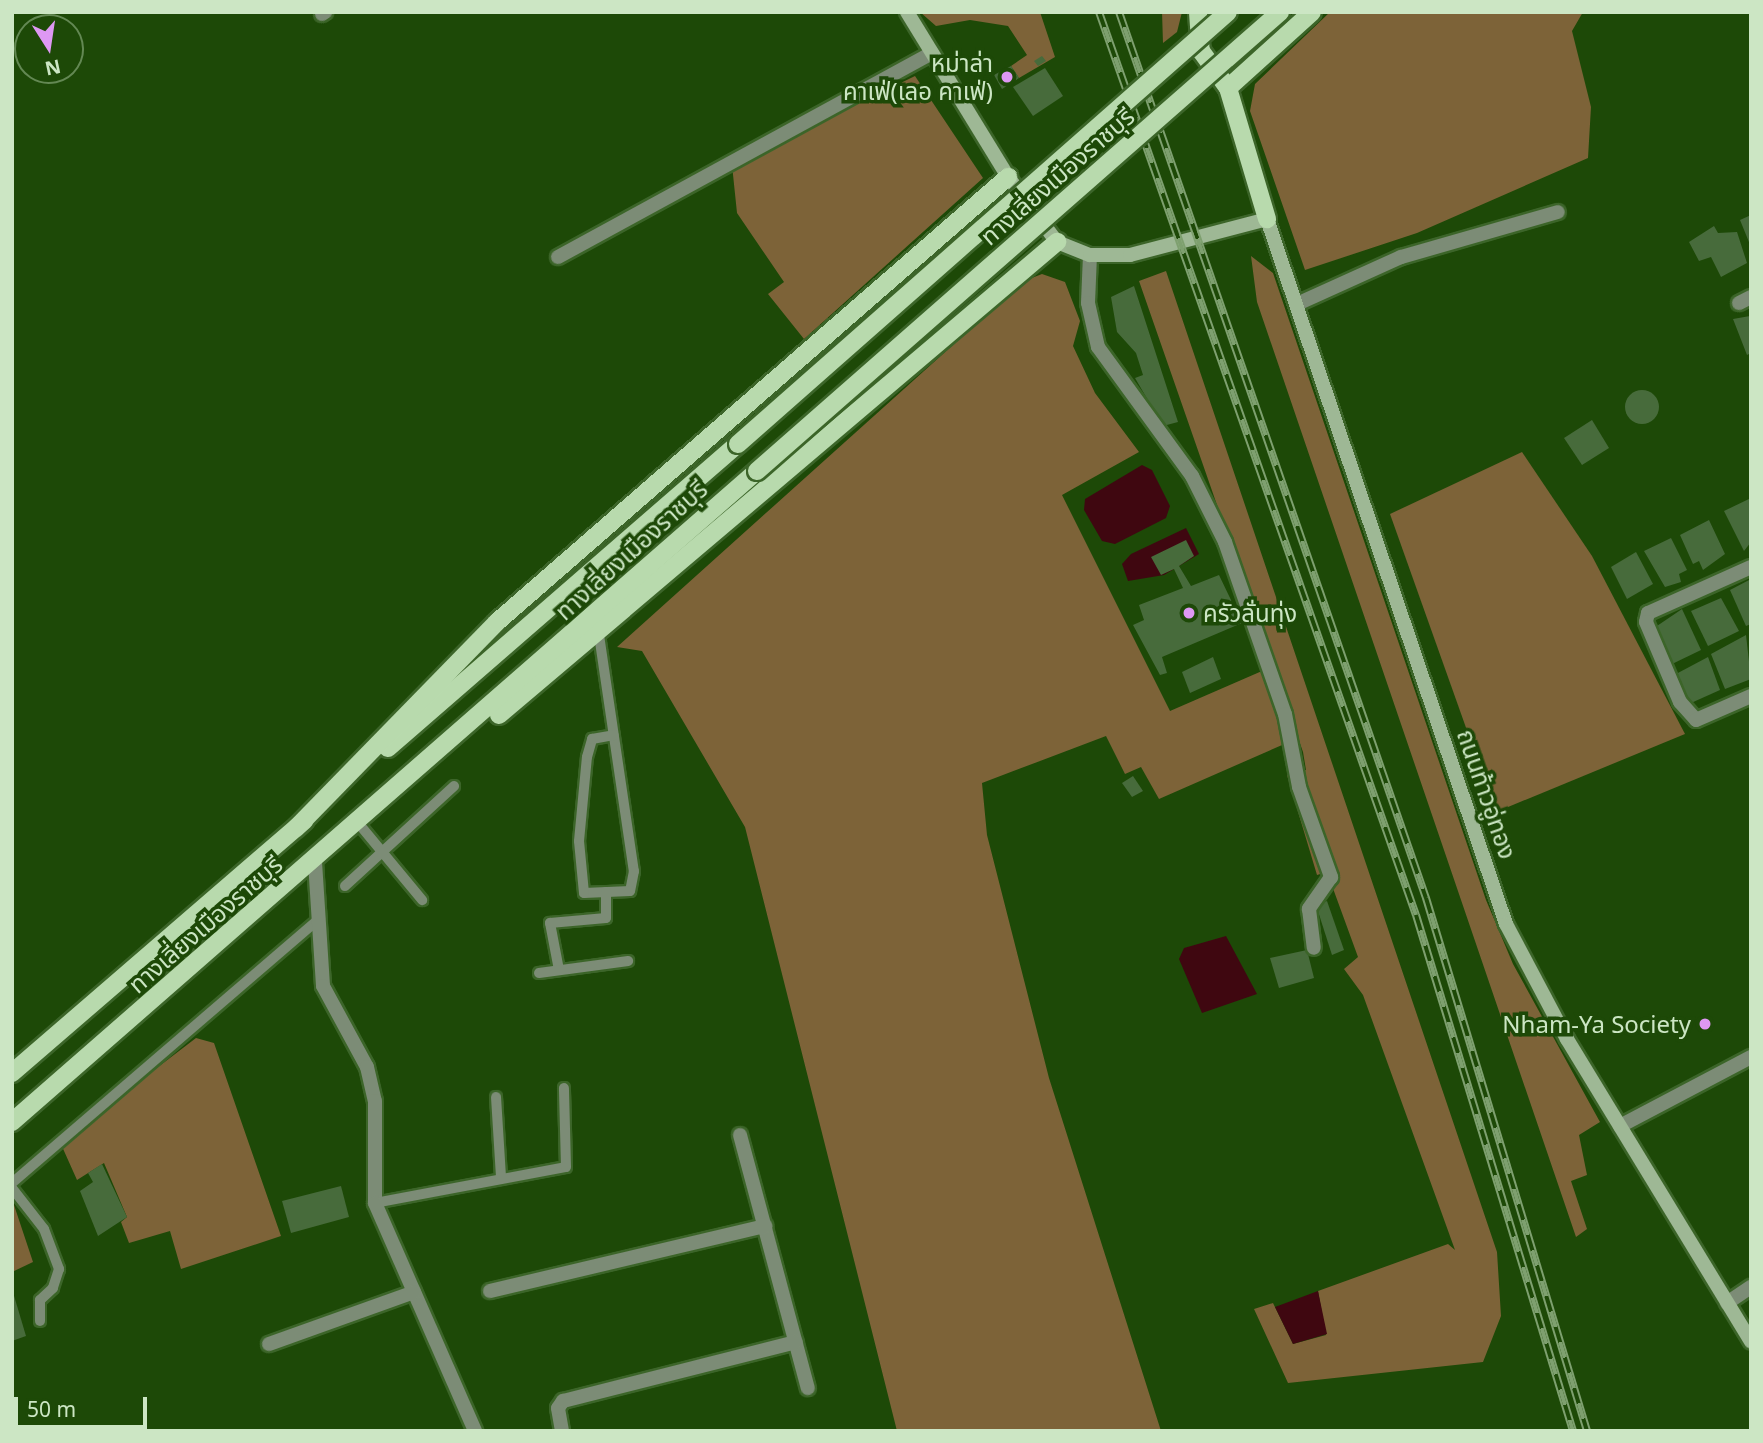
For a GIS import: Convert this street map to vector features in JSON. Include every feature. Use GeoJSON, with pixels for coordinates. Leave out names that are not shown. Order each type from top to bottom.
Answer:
{"type":"FeatureCollection","features":[{"type":"Feature","properties":{"kind":"main road"},"geometry":{"type":"LineString","coordinates":[[1198,12],[1201,51],[1228,88],[1267,219]]}},
{"type":"Feature","properties":{"kind":"main road","name":"ทางเลี่ยงเมืองราชบุรี"},"geometry":{"type":"LineString","coordinates":[[12,1073],[738,444],[1228,12]]}},
{"type":"Feature","properties":{"kind":"main road","name":"ทางเลี่ยงเมืองราชบุรี"},"geometry":{"type":"LineString","coordinates":[[12,1122],[410,780],[1280,12]]}},
{"type":"Feature","properties":{"kind":"main road"},"geometry":{"type":"LineString","coordinates":[[1228,88],[1312,12]]}},
{"type":"Feature","properties":{"kind":"main road"},"geometry":{"type":"LineString","coordinates":[[296,828],[496,622],[1008,177]]}},
{"type":"Feature","properties":{"kind":"main road"},"geometry":{"type":"LineString","coordinates":[[410,780],[599,635],[1057,242]]}},
{"type":"Feature","properties":{"kind":"street"},"geometry":{"type":"LineString","coordinates":[[906,12],[1008,177],[1057,242],[1090,255],[1130,255],[1267,219]]}},
{"type":"Feature","properties":{"kind":"street"},"geometry":{"type":"LineString","coordinates":[[558,257],[932,53]]}},
{"type":"Feature","properties":{"kind":"street"},"geometry":{"type":"LineString","coordinates":[[1297,304],[1401,257],[1558,212]]}},
{"type":"Feature","properties":{"kind":"street","name":"ถนนท้าวอู่ทอง"},"geometry":{"type":"LineString","coordinates":[[1267,219],[1506,924],[1620,1126],[1751,1342]]}},
{"type":"Feature","properties":{"kind":"street"},"geometry":{"type":"LineString","coordinates":[[1090,255],[1088,303],[1098,347],[1192,476],[1224,542],[1285,713],[1299,787],[1331,877],[1309,909],[1314,948]]}},
{"type":"Feature","properties":{"kind":"street"},"geometry":{"type":"LineString","coordinates":[[1751,567],[1648,613],[1646,622],[1680,702],[1696,720],[1751,696]]}},
{"type":"Feature","properties":{"kind":"street"},"geometry":{"type":"LineString","coordinates":[[315,862],[323,986],[367,1067],[374,1101],[375,1203],[475,1431]]}},
{"type":"Feature","properties":{"kind":"street"},"geometry":{"type":"LineString","coordinates":[[1620,1126],[1751,1057]]}},
{"type":"Feature","properties":{"kind":"street"},"geometry":{"type":"LineString","coordinates":[[740,1135],[808,1388]]}},
{"type":"Feature","properties":{"kind":"street"},"geometry":{"type":"LineString","coordinates":[[490,1291],[765,1226]]}},
{"type":"Feature","properties":{"kind":"street"},"geometry":{"type":"LineString","coordinates":[[1727,1303],[1751,1287]]}},
{"type":"Feature","properties":{"kind":"street"},"geometry":{"type":"LineString","coordinates":[[269,1344],[414,1293]]}},
{"type":"Feature","properties":{"kind":"street"},"geometry":{"type":"LineString","coordinates":[[562,1431],[558,1408],[564,1401],[796,1342]]}},
{"type":"Feature","properties":{"kind":"lane"},"geometry":{"type":"LineString","coordinates":[[599,635],[614,735],[634,871],[630,891],[584,893],[579,841],[592,739],[614,735]]}},
{"type":"Feature","properties":{"kind":"lane"},"geometry":{"type":"LineString","coordinates":[[345,886],[454,786]]}},
{"type":"Feature","properties":{"kind":"lane"},"geometry":{"type":"LineString","coordinates":[[359,824],[422,900]]}},
{"type":"Feature","properties":{"kind":"lane"},"geometry":{"type":"LineString","coordinates":[[559,970],[550,923],[606,918],[606,892]]}},
{"type":"Feature","properties":{"kind":"lane"},"geometry":{"type":"LineString","coordinates":[[40,1321],[40,1300],[59,1269],[44,1228],[12,1186],[320,918]]}},
{"type":"Feature","properties":{"kind":"lane"},"geometry":{"type":"LineString","coordinates":[[539,973],[628,961]]}},
{"type":"Feature","properties":{"kind":"lane"},"geometry":{"type":"LineString","coordinates":[[375,1203],[501,1177],[566,1167],[564,1088]]}},
{"type":"Feature","properties":{"kind":"lane"},"geometry":{"type":"LineString","coordinates":[[496,1097],[501,1177]]}},
{"type":"Feature","properties":{"kind":"shaded area"},"geometry":{"type":"Polygon","coordinates":[[[920,12],[1040,12],[1055,57],[1019,78],[1011,66],[1027,55],[1008,26],[970,20],[936,26],[920,12]]]}},
{"type":"Feature","properties":{"kind":"shaded area"},"geometry":{"type":"Polygon","coordinates":[[[1162,12],[1182,12],[1177,32],[1163,43],[1162,12]]]}},
{"type":"Feature","properties":{"kind":"shaded area"},"geometry":{"type":"Polygon","coordinates":[[[1330,12],[1583,12],[1572,31],[1591,107],[1588,158],[1417,233],[1305,270],[1250,111],[1255,84],[1330,12]]]}},
{"type":"Feature","properties":{"kind":"shaded area"},"geometry":{"type":"Polygon","coordinates":[[[915,76],[983,178],[804,339],[768,294],[784,282],[737,213],[732,165],[915,76]]]}},
{"type":"Feature","properties":{"kind":"shaded area"},"geometry":{"type":"Polygon","coordinates":[[[1251,256],[1273,273],[1486,900],[1513,964],[1600,1122],[1579,1135],[1587,1175],[1571,1181],[1587,1229],[1576,1237],[1257,302],[1251,256]]]}},
{"type":"Feature","properties":{"kind":"shaded area"},"geometry":{"type":"Polygon","coordinates":[[[1166,271],[1497,1252],[1501,1316],[1483,1362],[1288,1383],[1254,1309],[1273,1303],[1293,1344],[1326,1335],[1318,1291],[1448,1244],[1455,1250],[1363,995],[1344,969],[1358,957],[1327,872],[1317,875],[1287,775],[1306,770],[1303,752],[1139,281],[1166,271]]]}},
{"type":"Feature","properties":{"kind":"shaded area"},"geometry":{"type":"Polygon","coordinates":[[[1042,274],[1065,282],[1080,321],[1073,346],[1095,393],[1139,452],[1062,495],[1170,711],[1262,671],[1289,742],[1159,799],[1141,767],[1125,774],[1106,736],[982,783],[987,835],[1049,1078],[1161,1431],[897,1431],[745,827],[642,651],[617,647],[1024,281],[1042,274]]]}},
{"type":"Feature","properties":{"kind":"shaded area"},"geometry":{"type":"Polygon","coordinates":[[[1522,452],[1592,556],[1685,734],[1496,812],[1390,514],[1522,452]]]}},
{"type":"Feature","properties":{"kind":"shaded area"},"geometry":{"type":"Polygon","coordinates":[[[1142,465],[1152,470],[1170,506],[1166,518],[1115,544],[1102,541],[1084,510],[1085,499],[1142,465]]]}},
{"type":"Feature","properties":{"kind":"shaded area"},"geometry":{"type":"Polygon","coordinates":[[[1186,528],[1199,554],[1164,575],[1128,581],[1122,564],[1131,554],[1186,528]]]}},
{"type":"Feature","properties":{"kind":"shaded area"},"geometry":{"type":"Polygon","coordinates":[[[1226,936],[1257,994],[1202,1013],[1179,959],[1184,948],[1226,936]]]}},
{"type":"Feature","properties":{"kind":"shaded area"},"geometry":{"type":"Polygon","coordinates":[[[196,1038],[214,1043],[281,1236],[181,1269],[170,1231],[129,1243],[121,1222],[127,1217],[104,1163],[77,1180],[60,1142],[196,1038]]]}},
{"type":"Feature","properties":{"kind":"shaded area"},"geometry":{"type":"Polygon","coordinates":[[[14,1205],[33,1262],[12,1272],[12,1206],[14,1205]]]}},
{"type":"Feature","properties":{"kind":"shaded area"},"geometry":{"type":"Polygon","coordinates":[[[1318,1291],[1327,1334],[1293,1344],[1275,1307],[1318,1291]]]}},
{"type":"Feature","properties":{"kind":"building"},"geometry":{"type":"Polygon","coordinates":[[[1042,56],[1046,61],[1038,66],[1034,61],[1042,56]]]}},
{"type":"Feature","properties":{"kind":"building","name":"หม่าล่า คาเฟ่(เลอ คาเฟ่)"},"geometry":{"type":"Polygon","coordinates":[[[1011,66],[1019,78],[1002,89],[994,75],[1011,66]]]}},
{"type":"Feature","properties":{"kind":"building"},"geometry":{"type":"Polygon","coordinates":[[[1045,68],[1063,96],[1033,116],[1013,87],[1045,68]]]}},
{"type":"Feature","properties":{"kind":"building"},"geometry":{"type":"Polygon","coordinates":[[[1751,215],[1751,247],[1740,220],[1751,215]]]}},
{"type":"Feature","properties":{"kind":"building"},"geometry":{"type":"Polygon","coordinates":[[[1714,226],[1718,233],[1737,232],[1747,263],[1721,277],[1711,257],[1699,261],[1689,242],[1714,226]]]}},
{"type":"Feature","properties":{"kind":"building"},"geometry":{"type":"Polygon","coordinates":[[[1134,286],[1178,422],[1163,426],[1135,378],[1143,375],[1136,353],[1117,332],[1111,297],[1134,286]]]}},
{"type":"Feature","properties":{"kind":"building"},"geometry":{"type":"Polygon","coordinates":[[[1751,308],[1751,353],[1747,355],[1733,319],[1750,316],[1751,308]]]}},
{"type":"Feature","properties":{"kind":"building"},"geometry":{"type":"Polygon","coordinates":[[[1642,390],[1654,395],[1659,407],[1654,419],[1642,424],[1630,419],[1625,407],[1630,395],[1642,390]]]}},
{"type":"Feature","properties":{"kind":"building"},"geometry":{"type":"Polygon","coordinates":[[[1592,420],[1609,448],[1582,465],[1564,438],[1592,420]]]}},
{"type":"Feature","properties":{"kind":"building"},"geometry":{"type":"Polygon","coordinates":[[[1751,498],[1751,542],[1744,551],[1724,511],[1751,498]]]}},
{"type":"Feature","properties":{"kind":"building"},"geometry":{"type":"Polygon","coordinates":[[[1709,520],[1725,554],[1703,570],[1699,561],[1693,564],[1680,535],[1709,520]]]}},
{"type":"Feature","properties":{"kind":"building"},"geometry":{"type":"Polygon","coordinates":[[[1671,538],[1687,570],[1679,574],[1681,582],[1665,587],[1644,551],[1671,538]]]}},
{"type":"Feature","properties":{"kind":"building","name":"ครัวลั่นทุ่ง"},"geometry":{"type":"Polygon","coordinates":[[[1186,540],[1194,556],[1179,566],[1191,586],[1219,575],[1242,623],[1162,657],[1167,673],[1160,675],[1133,625],[1144,620],[1139,605],[1183,588],[1174,569],[1161,575],[1151,557],[1186,540]]]}},
{"type":"Feature","properties":{"kind":"building"},"geometry":{"type":"Polygon","coordinates":[[[1636,552],[1653,584],[1627,599],[1611,567],[1636,552]]]}},
{"type":"Feature","properties":{"kind":"building"},"geometry":{"type":"Polygon","coordinates":[[[1751,579],[1751,624],[1746,626],[1730,590],[1751,579]]]}},
{"type":"Feature","properties":{"kind":"building"},"geometry":{"type":"Polygon","coordinates":[[[1721,598],[1739,631],[1708,646],[1691,611],[1721,598]]]}},
{"type":"Feature","properties":{"kind":"building"},"geometry":{"type":"Polygon","coordinates":[[[1682,609],[1701,650],[1670,665],[1654,628],[1682,609]]]}},
{"type":"Feature","properties":{"kind":"building"},"geometry":{"type":"Polygon","coordinates":[[[1746,635],[1751,679],[1725,689],[1711,654],[1746,635]]]}},
{"type":"Feature","properties":{"kind":"building"},"geometry":{"type":"Polygon","coordinates":[[[1213,657],[1221,679],[1190,693],[1182,672],[1213,657]]]}},
{"type":"Feature","properties":{"kind":"building"},"geometry":{"type":"Polygon","coordinates":[[[1708,657],[1720,690],[1691,703],[1676,674],[1708,657]]]}},
{"type":"Feature","properties":{"kind":"building"},"geometry":{"type":"Polygon","coordinates":[[[1133,776],[1143,791],[1132,797],[1122,783],[1133,776]]]}},
{"type":"Feature","properties":{"kind":"building"},"geometry":{"type":"Polygon","coordinates":[[[1327,901],[1344,950],[1332,955],[1316,905],[1327,901]]]}},
{"type":"Feature","properties":{"kind":"building"},"geometry":{"type":"Polygon","coordinates":[[[1307,950],[1314,978],[1279,988],[1270,958],[1307,950]]]}},
{"type":"Feature","properties":{"kind":"building"},"geometry":{"type":"Polygon","coordinates":[[[102,1164],[127,1217],[98,1236],[80,1191],[93,1182],[88,1173],[102,1164]]]}},
{"type":"Feature","properties":{"kind":"building"},"geometry":{"type":"Polygon","coordinates":[[[341,1186],[349,1217],[291,1233],[282,1201],[341,1186]]]}},
{"type":"Feature","properties":{"kind":"building"},"geometry":{"type":"Polygon","coordinates":[[[12,1289],[26,1336],[12,1341],[12,1289]]]}},
{"type":"Feature","properties":{"kind":"railway"},"geometry":{"type":"LineString","coordinates":[[1099,12],[1416,915],[1573,1431]]}},
{"type":"Feature","properties":{"kind":"railway"},"geometry":{"type":"LineString","coordinates":[[1119,12],[1426,898],[1587,1431]]}},
{"type":"Feature","properties":{"kind":"place","name":"หม่าล่า คาเฟ่(เลอ คาเฟ่)"},"geometry":{"type":"Point","coordinates":[1007,77]}},
{"type":"Feature","properties":{"kind":"place","name":"ครัวลั่นทุ่ง"},"geometry":{"type":"Point","coordinates":[1189,613]}},
{"type":"Feature","properties":{"kind":"place","name":"Nham-Ya Society"},"geometry":{"type":"Point","coordinates":[1705,1024]}}]}
